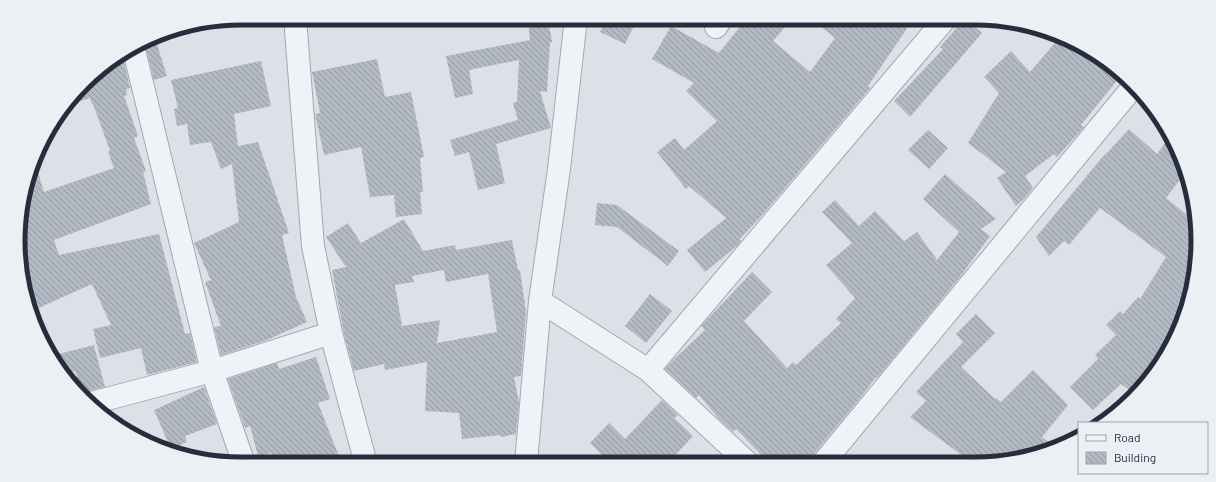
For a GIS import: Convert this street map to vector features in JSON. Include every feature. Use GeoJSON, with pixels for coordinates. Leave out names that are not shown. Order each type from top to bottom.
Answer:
{"type":"FeatureCollection","features":[{"type":"Feature","properties":{"kind":"street"},"geometry":{"type":"LineString","coordinates":[[296,25],[313,246],[331,333],[364,457]]}},
{"type":"Feature","properties":{"kind":"street"},"geometry":{"type":"LineString","coordinates":[[527,457],[540,301],[559,169],[575,25]]}},
{"type":"Feature","properties":{"kind":"street"},"geometry":{"type":"LineString","coordinates":[[648,370],[940,25]]}},
{"type":"Feature","properties":{"kind":"street"},"geometry":{"type":"LineString","coordinates":[[135,53],[212,370],[242,457]]}},
{"type":"Feature","properties":{"kind":"street"},"geometry":{"type":"LineString","coordinates":[[826,457],[1130,91]]}},
{"type":"Feature","properties":{"kind":"street"},"geometry":{"type":"LineString","coordinates":[[540,301],[648,370],[742,457]]}},
{"type":"Feature","properties":{"kind":"street"},"geometry":{"type":"LineString","coordinates":[[102,406],[331,333]]}},
{"type":"Feature","properties":{"kind":"building"},"geometry":{"type":"Polygon","coordinates":[[[528,25],[549,25],[552,42],[550,42],[547,92],[540,91],[551,128],[496,144],[505,183],[478,190],[469,152],[455,156],[450,140],[518,120],[513,103],[517,102],[519,60],[469,70],[473,94],[455,98],[446,56],[530,40],[528,25]]]}},
{"type":"Feature","properties":{"kind":"building"},"geometry":{"type":"Polygon","coordinates":[[[604,25],[634,25],[625,44],[600,32],[604,25]]]}},
{"type":"Feature","properties":{"kind":"building"},"geometry":{"type":"Polygon","coordinates":[[[741,25],[787,25],[773,41],[810,72],[835,38],[819,25],[909,25],[868,86],[870,88],[764,213],[740,239],[741,241],[737,246],[705,272],[687,250],[726,218],[689,186],[686,189],[657,152],[675,138],[684,150],[717,121],[686,91],[694,83],[652,59],[671,26],[719,53],[741,25]]]}},
{"type":"Feature","properties":{"kind":"building"},"geometry":{"type":"Polygon","coordinates":[[[959,25],[973,25],[982,33],[910,117],[894,101],[943,49],[940,47],[959,25]]]}},
{"type":"Feature","properties":{"kind":"building"},"geometry":{"type":"Polygon","coordinates":[[[1057,41],[1095,61],[1118,80],[1081,125],[1084,127],[1057,157],[1054,154],[1025,176],[1033,188],[1016,206],[997,178],[1006,172],[968,143],[999,93],[984,77],[1011,51],[1030,72],[1057,41]]]}},
{"type":"Feature","properties":{"kind":"building"},"geometry":{"type":"Polygon","coordinates":[[[156,42],[167,76],[154,80],[146,47],[156,42]]]}},
{"type":"Feature","properties":{"kind":"building"},"geometry":{"type":"Polygon","coordinates":[[[377,59],[385,97],[411,92],[424,157],[420,158],[423,192],[420,192],[422,214],[396,217],[394,195],[370,197],[361,147],[324,155],[315,114],[320,113],[312,72],[377,59]]]}},
{"type":"Feature","properties":{"kind":"building"},"geometry":{"type":"Polygon","coordinates":[[[124,60],[130,88],[126,89],[127,95],[124,96],[138,136],[134,138],[146,171],[143,172],[151,204],[54,240],[59,255],[159,234],[185,334],[190,333],[197,362],[147,375],[141,348],[100,358],[93,329],[111,325],[92,284],[36,309],[29,283],[29,280],[30,279],[28,275],[25,255],[25,227],[29,199],[37,169],[44,192],[114,168],[108,152],[110,151],[90,98],[76,102],[88,88],[124,60]]]}},
{"type":"Feature","properties":{"kind":"building"},"geometry":{"type":"Polygon","coordinates":[[[261,61],[271,106],[234,114],[238,146],[258,142],[289,233],[282,235],[296,297],[307,322],[267,340],[221,355],[214,327],[221,326],[205,282],[211,280],[194,243],[239,222],[232,164],[221,169],[211,142],[190,145],[187,124],[177,126],[174,109],[178,108],[171,80],[261,61]]]}},
{"type":"Feature","properties":{"kind":"building"},"geometry":{"type":"Polygon","coordinates":[[[1129,129],[1157,154],[1167,141],[1175,158],[1182,177],[1166,198],[1190,217],[1191,255],[1187,283],[1180,310],[1169,337],[1155,361],[1131,391],[1121,384],[1093,410],[1070,387],[1098,359],[1095,355],[1116,335],[1106,325],[1120,311],[1123,314],[1138,297],[1140,299],[1166,257],[1100,208],[1069,245],[1064,241],[1049,256],[1036,237],[1129,129]]]}},
{"type":"Feature","properties":{"kind":"building"},"geometry":{"type":"Polygon","coordinates":[[[928,130],[948,148],[929,169],[908,150],[928,130]]]}},
{"type":"Feature","properties":{"kind":"building"},"geometry":{"type":"Polygon","coordinates":[[[945,174],[996,219],[981,229],[990,236],[960,277],[877,378],[876,377],[812,457],[807,455],[805,457],[763,457],[736,429],[733,432],[719,419],[699,395],[696,398],[665,369],[705,330],[701,326],[752,272],[772,292],[744,321],[787,368],[793,362],[796,365],[841,323],[836,319],[855,298],[826,265],[852,243],[822,212],[835,200],[859,226],[875,211],[904,241],[917,232],[937,260],[959,232],[923,199],[945,174]]]}},
{"type":"Feature","properties":{"kind":"building"},"geometry":{"type":"Polygon","coordinates":[[[597,203],[617,205],[679,251],[668,266],[617,227],[595,225],[597,203]]]}},
{"type":"Feature","properties":{"kind":"building"},"geometry":{"type":"Polygon","coordinates":[[[404,219],[423,251],[455,245],[456,250],[512,240],[518,270],[520,270],[526,312],[521,376],[514,377],[519,402],[516,434],[501,437],[501,435],[462,439],[459,413],[425,411],[427,362],[385,370],[384,364],[354,371],[344,334],[332,270],[346,267],[326,237],[348,223],[361,243],[404,219]],[[444,270],[412,276],[414,282],[395,285],[402,326],[440,320],[437,343],[497,332],[488,274],[446,282],[444,270]]]}},
{"type":"Feature","properties":{"kind":"building"},"geometry":{"type":"Polygon","coordinates":[[[650,294],[672,311],[646,343],[625,326],[650,294]]]}},
{"type":"Feature","properties":{"kind":"building"},"geometry":{"type":"Polygon","coordinates":[[[976,314],[995,333],[961,367],[995,399],[996,398],[1001,402],[1033,370],[1068,405],[1042,437],[1050,444],[1017,453],[989,457],[964,457],[910,417],[926,401],[916,392],[963,342],[956,334],[976,314]]]}},
{"type":"Feature","properties":{"kind":"building"},"geometry":{"type":"Polygon","coordinates":[[[94,345],[105,387],[87,392],[79,383],[75,371],[70,372],[57,354],[94,345]]]}},
{"type":"Feature","properties":{"kind":"building"},"geometry":{"type":"Polygon","coordinates":[[[316,357],[330,399],[318,403],[339,457],[273,457],[272,453],[258,456],[250,426],[245,428],[228,379],[277,363],[279,369],[316,357]]]}},
{"type":"Feature","properties":{"kind":"building"},"geometry":{"type":"Polygon","coordinates":[[[204,387],[217,424],[185,436],[187,442],[175,447],[169,445],[154,410],[204,387]]]}},
{"type":"Feature","properties":{"kind":"building"},"geometry":{"type":"Polygon","coordinates":[[[662,400],[678,415],[674,418],[693,436],[674,457],[604,457],[590,443],[609,423],[625,439],[662,400]]]}}]}
